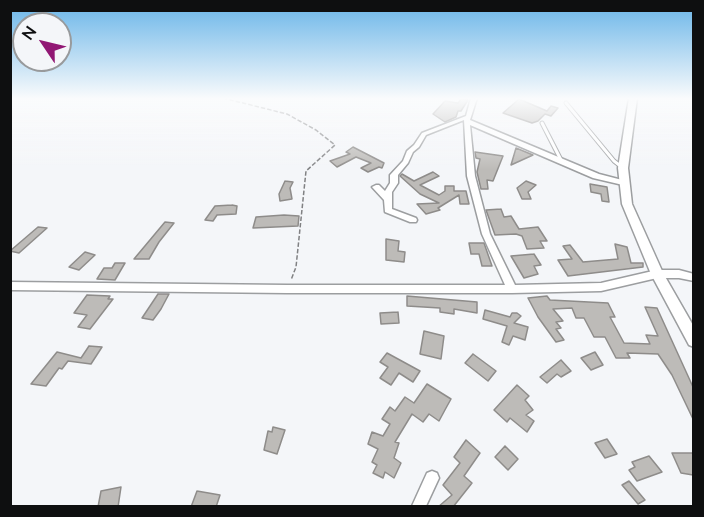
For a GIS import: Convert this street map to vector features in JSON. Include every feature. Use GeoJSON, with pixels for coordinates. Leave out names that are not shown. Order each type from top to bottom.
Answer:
{"type":"FeatureCollection","features":[{"type":"Feature","properties":{"kind":"main road"},"geometry":{"type":"LineString","coordinates":[[630,122],[623,168],[627,204],[657,274],[693,341]]}},
{"type":"Feature","properties":{"kind":"street"},"geometry":{"type":"LineString","coordinates":[[413,216],[400,216],[388,210],[384,194],[394,183],[394,176],[406,162],[410,151],[417,146],[424,134],[458,122]]}},
{"type":"Feature","properties":{"kind":"street"},"geometry":{"type":"LineString","coordinates":[[467,122],[471,176],[486,234],[512,289]]}},
{"type":"Feature","properties":{"kind":"street"},"geometry":{"type":"LineString","coordinates":[[474,122],[596,176],[623,183]]}},
{"type":"Feature","properties":{"kind":"street"},"geometry":{"type":"LineString","coordinates":[[10,286],[287,290],[512,289],[601,287],[657,274],[679,274],[693,278]]}},
{"type":"Feature","properties":{"kind":"street"},"geometry":{"type":"LineString","coordinates":[[419,507],[432,478]]}},
{"type":"Feature","properties":{"kind":"lane"},"geometry":{"type":"LineString","coordinates":[[582,122],[614,161],[623,168]]}},
{"type":"Feature","properties":{"kind":"lane"},"geometry":{"type":"LineString","coordinates":[[542,123],[561,160]]}},
{"type":"Feature","properties":{"kind":"path"},"geometry":{"type":"LineString","coordinates":[[287,290],[296,267],[306,171],[335,145],[302,122]]}},
{"type":"Feature","properties":{"kind":"building"},"geometry":{"type":"Polygon","coordinates":[[[353,147],[384,163],[382,168],[368,172],[361,168],[371,163],[356,157],[337,167],[330,161],[350,154],[346,152],[353,147]]]}},
{"type":"Feature","properties":{"kind":"building"},"geometry":{"type":"Polygon","coordinates":[[[516,148],[533,155],[511,165],[516,148]]]}},
{"type":"Feature","properties":{"kind":"building"},"geometry":{"type":"Polygon","coordinates":[[[475,152],[503,156],[493,181],[487,180],[488,189],[481,189],[477,172],[480,159],[476,158],[475,152]]]}},
{"type":"Feature","properties":{"kind":"building"},"geometry":{"type":"Polygon","coordinates":[[[433,172],[439,176],[420,185],[439,195],[445,191],[445,186],[454,186],[454,191],[466,191],[469,204],[460,204],[459,195],[438,208],[440,210],[426,214],[417,204],[439,203],[420,194],[400,176],[402,174],[414,181],[433,172]]]}},
{"type":"Feature","properties":{"kind":"building"},"geometry":{"type":"Polygon","coordinates":[[[285,181],[293,182],[290,188],[292,199],[280,201],[279,194],[285,181]]]}},
{"type":"Feature","properties":{"kind":"building"},"geometry":{"type":"Polygon","coordinates":[[[526,181],[536,185],[528,192],[531,199],[522,199],[517,188],[526,181]]]}},
{"type":"Feature","properties":{"kind":"building"},"geometry":{"type":"Polygon","coordinates":[[[590,184],[607,187],[609,202],[602,201],[601,194],[591,192],[590,184]]]}},
{"type":"Feature","properties":{"kind":"building"},"geometry":{"type":"Polygon","coordinates":[[[215,206],[237,206],[236,214],[217,215],[213,221],[205,220],[215,206]]]}},
{"type":"Feature","properties":{"kind":"building"},"geometry":{"type":"Polygon","coordinates":[[[501,209],[504,217],[511,216],[519,229],[538,227],[547,241],[540,241],[544,248],[527,249],[522,236],[516,234],[495,235],[486,210],[501,209]]]}},
{"type":"Feature","properties":{"kind":"building"},"geometry":{"type":"Polygon","coordinates":[[[299,216],[298,226],[253,228],[256,217],[299,216]]]}},
{"type":"Feature","properties":{"kind":"building"},"geometry":{"type":"Polygon","coordinates":[[[165,222],[174,223],[149,259],[134,259],[165,222]]]}},
{"type":"Feature","properties":{"kind":"building"},"geometry":{"type":"Polygon","coordinates":[[[38,227],[47,228],[19,253],[10,251],[38,227]]]}},
{"type":"Feature","properties":{"kind":"building"},"geometry":{"type":"Polygon","coordinates":[[[386,239],[399,241],[398,251],[405,252],[404,262],[386,260],[386,239]]]}},
{"type":"Feature","properties":{"kind":"building"},"geometry":{"type":"Polygon","coordinates":[[[469,243],[484,243],[492,266],[482,266],[479,254],[471,254],[469,243]]]}},
{"type":"Feature","properties":{"kind":"building"},"geometry":{"type":"Polygon","coordinates":[[[615,244],[627,247],[631,263],[643,263],[643,267],[568,276],[558,260],[572,259],[563,246],[570,245],[583,262],[618,259],[615,244]]]}},
{"type":"Feature","properties":{"kind":"building"},"geometry":{"type":"Polygon","coordinates":[[[85,252],[95,255],[79,270],[69,267],[85,252]]]}},
{"type":"Feature","properties":{"kind":"building"},"geometry":{"type":"Polygon","coordinates":[[[534,254],[541,265],[534,266],[538,274],[524,278],[511,256],[534,254]]]}},
{"type":"Feature","properties":{"kind":"building"},"geometry":{"type":"Polygon","coordinates":[[[115,263],[125,263],[115,280],[97,279],[104,268],[112,268],[115,263]]]}},
{"type":"Feature","properties":{"kind":"building"},"geometry":{"type":"Polygon","coordinates":[[[158,294],[169,294],[153,320],[142,318],[158,294]]]}},
{"type":"Feature","properties":{"kind":"building"},"geometry":{"type":"Polygon","coordinates":[[[87,295],[110,296],[108,299],[113,299],[90,329],[78,327],[87,315],[74,313],[87,295]]]}},
{"type":"Feature","properties":{"kind":"building"},"geometry":{"type":"Polygon","coordinates":[[[407,296],[477,302],[477,313],[454,309],[454,314],[440,312],[440,308],[407,306],[407,296]]]}},
{"type":"Feature","properties":{"kind":"building"},"geometry":{"type":"Polygon","coordinates":[[[547,296],[550,300],[608,303],[615,317],[610,317],[624,343],[650,344],[646,335],[658,336],[645,307],[657,308],[693,387],[693,419],[672,375],[658,354],[627,353],[630,358],[616,358],[605,337],[594,337],[584,318],[576,318],[572,308],[553,309],[563,321],[556,322],[561,328],[556,329],[564,340],[556,342],[528,298],[547,296]]]}},
{"type":"Feature","properties":{"kind":"building"},"geometry":{"type":"Polygon","coordinates":[[[485,310],[510,317],[512,313],[521,316],[514,323],[528,327],[525,340],[513,336],[509,345],[502,342],[507,326],[483,319],[485,310]]]}},
{"type":"Feature","properties":{"kind":"building"},"geometry":{"type":"Polygon","coordinates":[[[398,312],[399,323],[381,324],[380,313],[398,312]]]}},
{"type":"Feature","properties":{"kind":"building"},"geometry":{"type":"Polygon","coordinates":[[[424,331],[444,336],[441,359],[420,354],[424,331]]]}},
{"type":"Feature","properties":{"kind":"building"},"geometry":{"type":"Polygon","coordinates":[[[89,346],[102,347],[91,364],[68,361],[62,369],[59,368],[46,386],[31,384],[57,352],[81,358],[89,346]]]}},
{"type":"Feature","properties":{"kind":"building"},"geometry":{"type":"Polygon","coordinates":[[[595,352],[603,365],[591,370],[581,358],[595,352]]]}},
{"type":"Feature","properties":{"kind":"building"},"geometry":{"type":"Polygon","coordinates":[[[387,353],[420,371],[413,382],[399,373],[391,385],[380,378],[388,367],[380,362],[387,353]]]}},
{"type":"Feature","properties":{"kind":"building"},"geometry":{"type":"Polygon","coordinates":[[[473,354],[496,371],[488,381],[465,363],[473,354]]]}},
{"type":"Feature","properties":{"kind":"building"},"geometry":{"type":"Polygon","coordinates":[[[561,360],[571,371],[561,377],[557,374],[547,383],[540,377],[561,360]]]}},
{"type":"Feature","properties":{"kind":"building"},"geometry":{"type":"Polygon","coordinates":[[[427,384],[451,399],[439,421],[429,414],[423,422],[412,414],[395,442],[399,443],[394,458],[401,463],[394,478],[385,472],[383,478],[373,473],[377,465],[372,462],[378,449],[368,444],[372,432],[383,436],[390,424],[382,419],[390,407],[395,411],[405,397],[414,403],[427,384]]]}},
{"type":"Feature","properties":{"kind":"building"},"geometry":{"type":"Polygon","coordinates":[[[517,385],[529,396],[525,400],[533,410],[526,415],[534,421],[527,432],[510,418],[507,422],[494,410],[517,385]]]}},
{"type":"Feature","properties":{"kind":"building"},"geometry":{"type":"Polygon","coordinates":[[[273,427],[285,430],[277,454],[264,450],[268,431],[272,432],[273,427]]]}},
{"type":"Feature","properties":{"kind":"building"},"geometry":{"type":"Polygon","coordinates":[[[607,439],[617,454],[605,458],[595,443],[607,439]]]}},
{"type":"Feature","properties":{"kind":"building"},"geometry":{"type":"Polygon","coordinates":[[[466,440],[480,453],[464,476],[472,483],[453,507],[438,507],[452,495],[443,485],[460,463],[454,457],[466,440]]]}},
{"type":"Feature","properties":{"kind":"building"},"geometry":{"type":"Polygon","coordinates":[[[505,446],[518,459],[508,470],[495,457],[505,446]]]}},
{"type":"Feature","properties":{"kind":"building"},"geometry":{"type":"Polygon","coordinates":[[[672,453],[693,453],[693,475],[681,473],[672,453]]]}},
{"type":"Feature","properties":{"kind":"building"},"geometry":{"type":"Polygon","coordinates":[[[649,456],[662,472],[637,481],[629,470],[635,467],[632,462],[649,456]]]}},
{"type":"Feature","properties":{"kind":"building"},"geometry":{"type":"Polygon","coordinates":[[[629,481],[645,500],[638,504],[622,485],[629,481]]]}},
{"type":"Feature","properties":{"kind":"building"},"geometry":{"type":"Polygon","coordinates":[[[121,487],[118,507],[98,507],[101,491],[121,487]]]}},
{"type":"Feature","properties":{"kind":"building"},"geometry":{"type":"Polygon","coordinates":[[[197,491],[220,495],[216,507],[191,507],[197,491]]]}}]}
